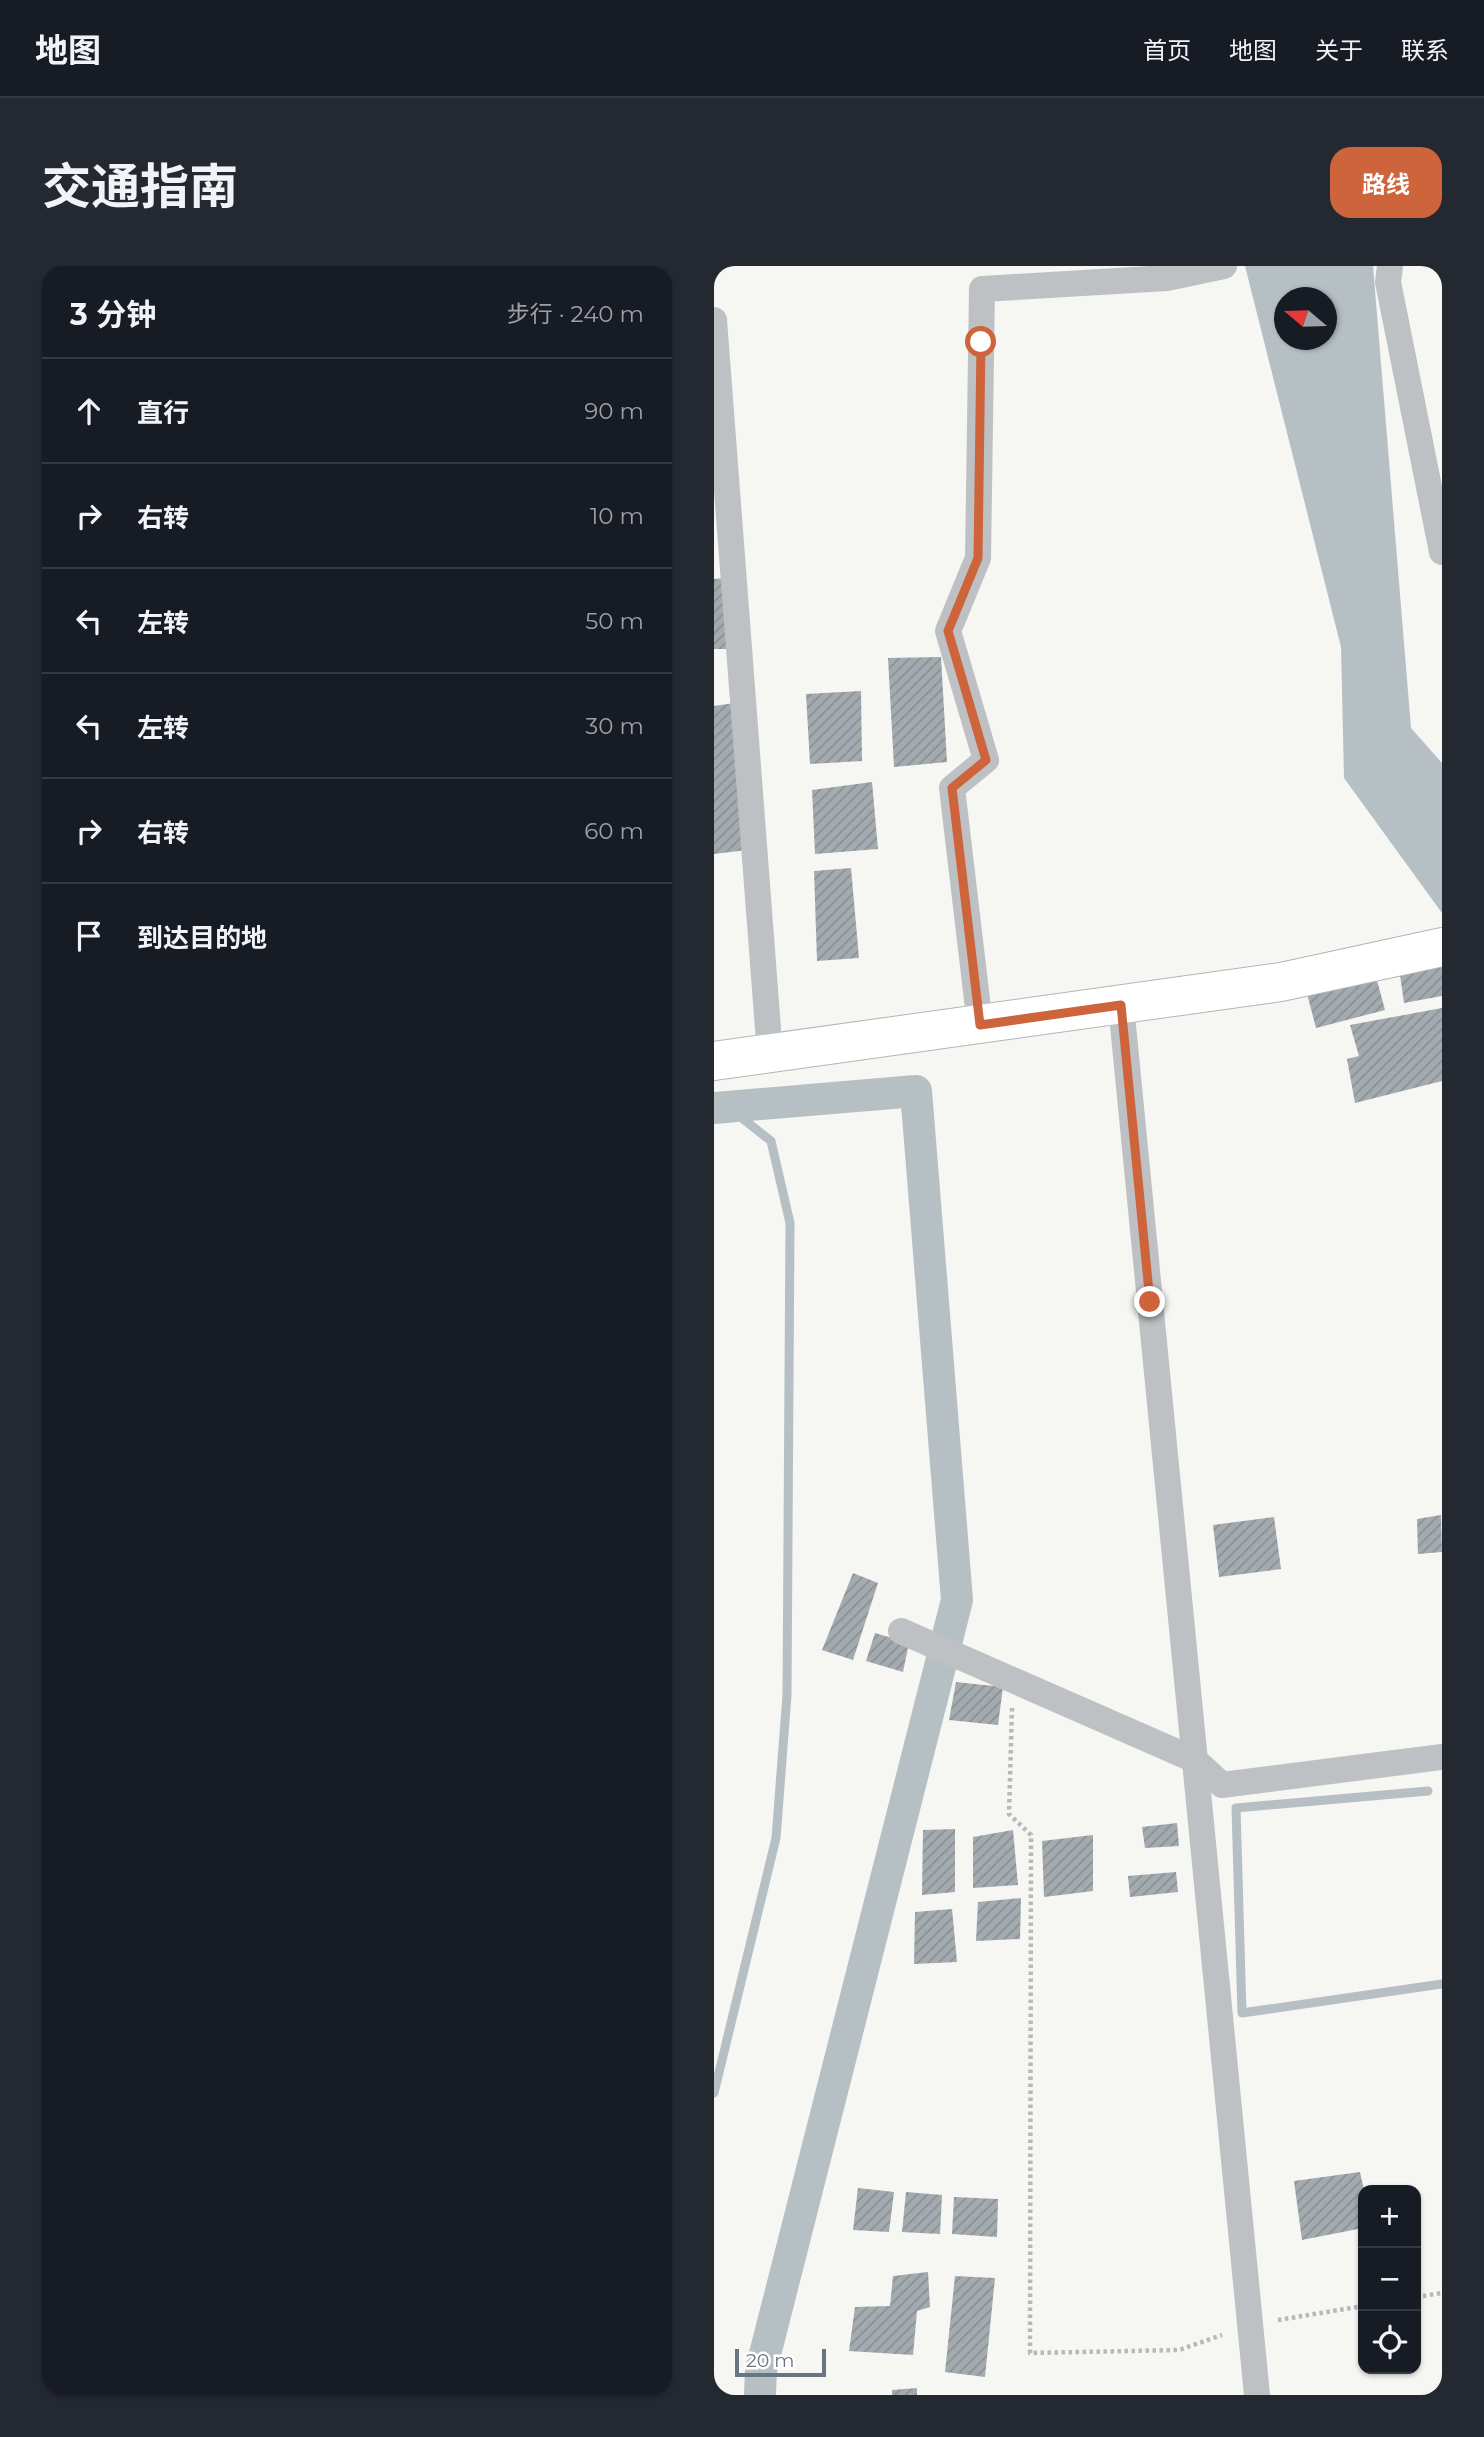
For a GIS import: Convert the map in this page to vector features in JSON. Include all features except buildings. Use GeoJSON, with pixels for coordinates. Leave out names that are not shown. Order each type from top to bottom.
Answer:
{"type":"FeatureCollection","features":[{"type":"Feature","properties":{"kind":"street"},"geometry":{"type":"LineString","coordinates":[[980,1025],[952,788],[986,760],[948,631],[978,558],[982,289],[1167,278],[1224,266]]}},
{"type":"Feature","properties":{"kind":"street"},"geometry":{"type":"LineString","coordinates":[[1391,266],[1388,282],[1442,552]]}},
{"type":"Feature","properties":{"kind":"street"},"geometry":{"type":"LineString","coordinates":[[714,320],[723,566],[771,1055]]}},
{"type":"Feature","properties":{"kind":"street"},"geometry":{"type":"LineString","coordinates":[[714,1062],[1281,982],[1442,947]]}},
{"type":"Feature","properties":{"kind":"street"},"geometry":{"type":"LineString","coordinates":[[1121,1005],[1257,2395]]}},
{"type":"Feature","properties":{"kind":"street"},"geometry":{"type":"LineString","coordinates":[[901,1631],[1195,1760],[1222,1785],[1442,1757]]}},
{"type":"Feature","properties":{"kind":"path"},"geometry":{"type":"LineString","coordinates":[[1013,1680],[1009,1814],[1031,1835],[1030,2353],[1179,2350],[1250,2325],[1358,2307]]}},
{"type":"Feature","properties":{"kind":"path"},"geometry":{"type":"LineString","coordinates":[[1421,2296],[1442,2293]]}},
{"type":"Feature","properties":{"kind":"shaded area"},"geometry":{"type":"Polygon","coordinates":[[[1245,266],[1373,266],[1411,728],[1442,763],[1442,913],[1344,778],[1341,647],[1245,266]]]}},
{"type":"Feature","properties":{"kind":"waterway"},"geometry":{"type":"LineString","coordinates":[[714,1108],[916,1091],[957,1600],[761,2370],[760,2395]]}},
{"type":"Feature","properties":{"kind":"waterway"},"geometry":{"type":"LineString","coordinates":[[714,2093],[776,1838],[787,1695],[790,1223],[771,1141],[728,1107]]}},
{"type":"Feature","properties":{"kind":"waterway"},"geometry":{"type":"LineString","coordinates":[[1428,1791],[1236,1808],[1242,2013],[1442,1984]]}},
{"type":"Feature","properties":{"kind":"route"},"geometry":{"type":"LineString","coordinates":[[981,342],[978,558],[948,631],[986,760],[952,788],[980,1025],[1121,1005],[1150,1302]]}}]}
